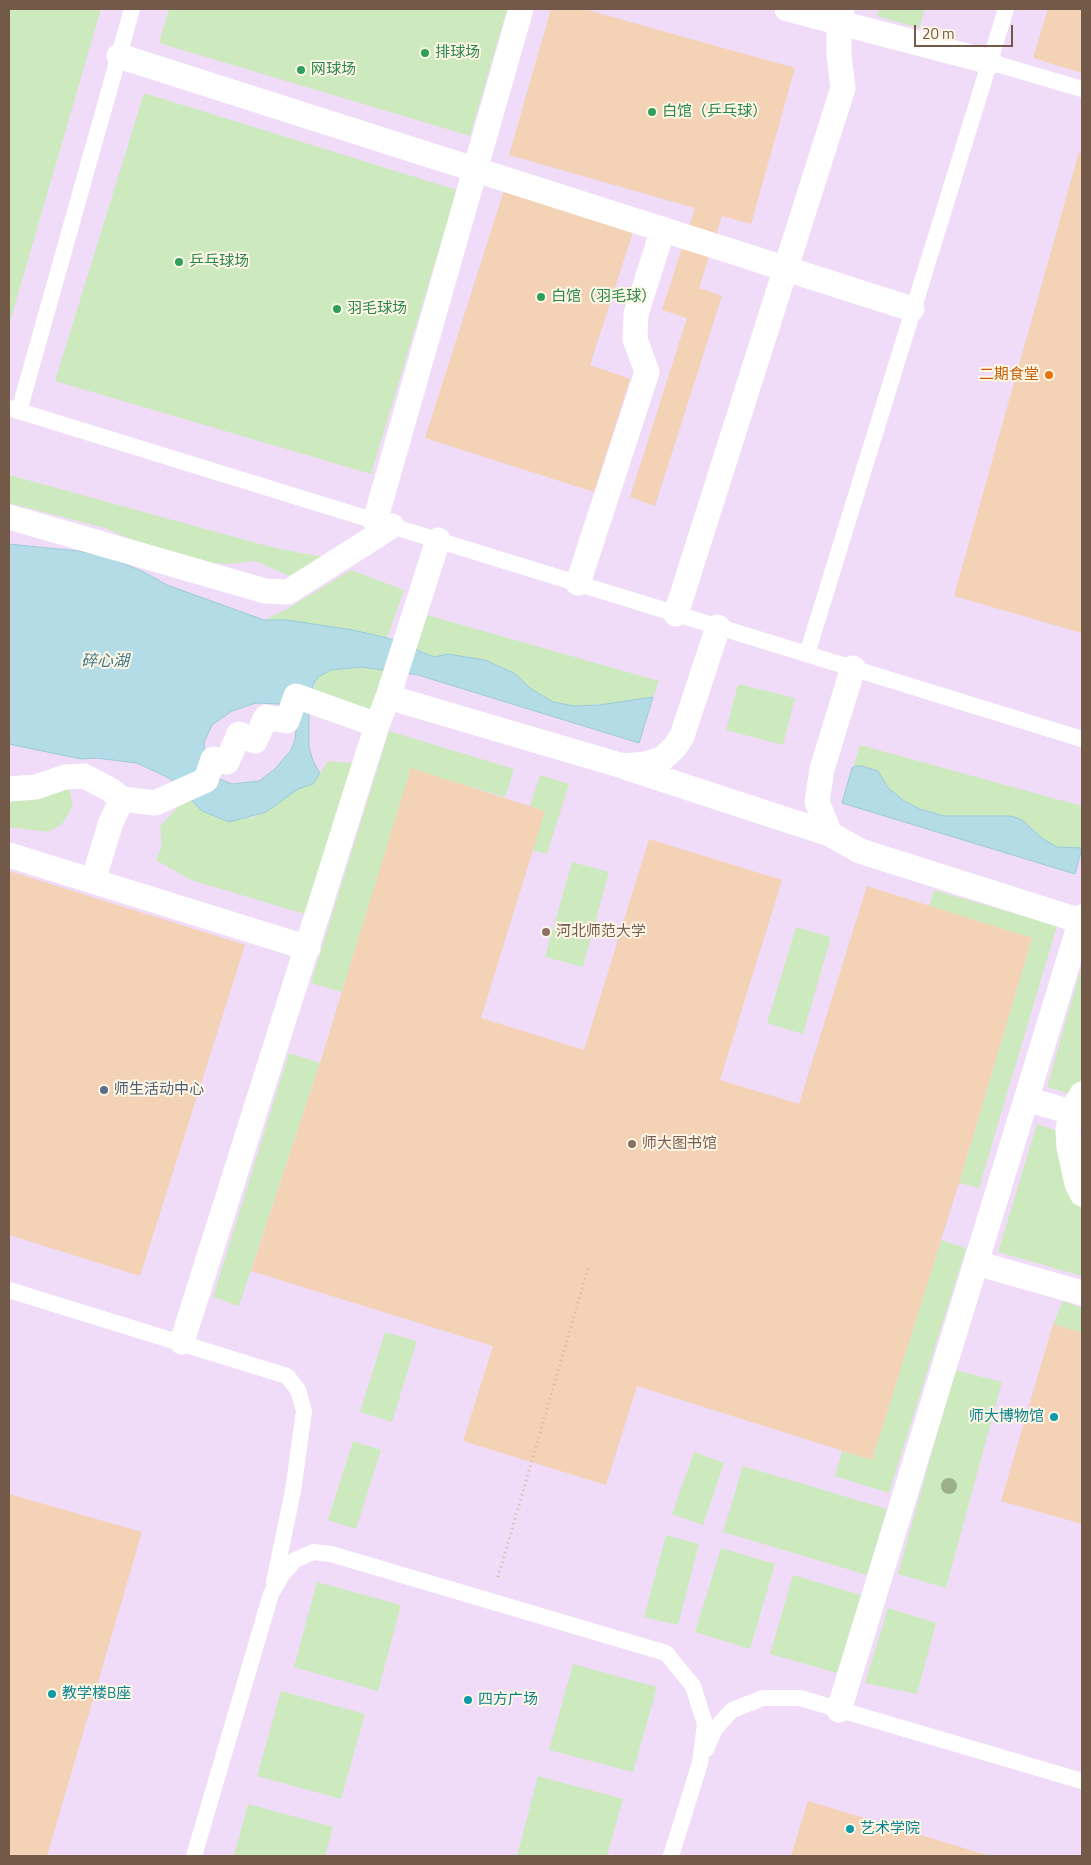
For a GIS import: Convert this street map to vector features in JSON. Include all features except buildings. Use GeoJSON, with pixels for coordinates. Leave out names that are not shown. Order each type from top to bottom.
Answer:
{"type":"FeatureCollection","features":[{"type":"Feature","properties":{"kind":"street"},"geometry":{"type":"LineString","coordinates":[[9,517],[265,591],[288,592],[384,523],[475,170],[521,9]]}},
{"type":"Feature","properties":{"kind":"street"},"geometry":{"type":"LineString","coordinates":[[787,9],[841,16],[990,62]]}},
{"type":"Feature","properties":{"kind":"street"},"geometry":{"type":"LineString","coordinates":[[676,614],[843,88],[839,55],[841,16]]}},
{"type":"Feature","properties":{"kind":"street"},"geometry":{"type":"LineString","coordinates":[[119,56],[912,309]]}},
{"type":"Feature","properties":{"kind":"street"},"geometry":{"type":"LineString","coordinates":[[578,584],[647,372],[635,339],[636,314],[663,230]]}},
{"type":"Feature","properties":{"kind":"street"},"geometry":{"type":"LineString","coordinates":[[182,1342],[377,725],[438,540]]}},
{"type":"Feature","properties":{"kind":"street"},"geometry":{"type":"LineString","coordinates":[[623,766],[646,764],[662,759],[676,747],[682,736],[718,627]]}},
{"type":"Feature","properties":{"kind":"street"},"geometry":{"type":"LineString","coordinates":[[830,834],[817,802],[822,769],[853,668]]}},
{"type":"Feature","properties":{"kind":"street"},"geometry":{"type":"LineString","coordinates":[[391,687],[830,834],[860,851],[1082,919],[838,1710]]}},
{"type":"Feature","properties":{"kind":"street"},"geometry":{"type":"LineString","coordinates":[[9,789],[36,787],[65,777],[84,776],[109,789],[122,799],[155,802],[206,780],[213,759],[227,762],[238,734],[255,741],[266,717],[287,722],[296,696],[377,725]]}},
{"type":"Feature","properties":{"kind":"street"},"geometry":{"type":"LineString","coordinates":[[93,881],[111,822],[122,799]]}},
{"type":"Feature","properties":{"kind":"street"},"geometry":{"type":"LineString","coordinates":[[9,855],[308,948]]}},
{"type":"Feature","properties":{"kind":"street"},"geometry":{"type":"LineString","coordinates":[[1026,1099],[1077,1103],[1068,1130],[1069,1147],[1077,1184],[1082,1194]]}},
{"type":"Feature","properties":{"kind":"street"},"geometry":{"type":"LineString","coordinates":[[976,1263],[1082,1294]]}},
{"type":"Feature","properties":{"kind":"lane"},"geometry":{"type":"LineString","coordinates":[[132,9],[14,409],[1082,739]]}},
{"type":"Feature","properties":{"kind":"lane"},"geometry":{"type":"LineString","coordinates":[[807,654],[1006,9]]}},
{"type":"Feature","properties":{"kind":"lane"},"geometry":{"type":"LineString","coordinates":[[990,62],[1082,89]]}},
{"type":"Feature","properties":{"kind":"lane"},"geometry":{"type":"LineString","coordinates":[[9,1290],[287,1376],[298,1390],[304,1411],[301,1441],[293,1491],[271,1594],[194,1856]]}},
{"type":"Feature","properties":{"kind":"lane"},"geometry":{"type":"LineString","coordinates":[[271,1594],[282,1575],[295,1560],[313,1552],[331,1554],[666,1653],[693,1686],[705,1724],[700,1763]]}},
{"type":"Feature","properties":{"kind":"lane"},"geometry":{"type":"LineString","coordinates":[[672,1856],[700,1763],[715,1729],[732,1710],[763,1698],[800,1698],[1082,1781]]}},
{"type":"Feature","properties":{"kind":"path"},"geometry":{"type":"LineString","coordinates":[[491,1601],[588,1268]]}},
{"type":"Feature","properties":{"kind":"shaded area","name":"河北师范大学"},"geometry":{"type":"Polygon","coordinates":[[[9,9],[1082,9],[1082,1856],[9,1856],[9,9]]]}},
{"type":"Feature","properties":{"kind":"green space"},"geometry":{"type":"Polygon","coordinates":[[[9,9],[101,9],[9,325],[9,9]]]}},
{"type":"Feature","properties":{"kind":"green space"},"geometry":{"type":"Polygon","coordinates":[[[169,9],[507,9],[470,136],[159,43],[169,9]]]}},
{"type":"Feature","properties":{"kind":"green space"},"geometry":{"type":"Polygon","coordinates":[[[879,9],[925,9],[919,28],[877,16],[879,9]]]}},
{"type":"Feature","properties":{"kind":"green space"},"geometry":{"type":"Polygon","coordinates":[[[144,93],[457,190],[371,474],[55,381],[144,93]]]}},
{"type":"Feature","properties":{"kind":"green space"},"geometry":{"type":"Polygon","coordinates":[[[9,475],[275,548],[329,558],[299,580],[255,561],[230,564],[202,562],[145,546],[105,528],[9,503],[9,475]]]}},
{"type":"Feature","properties":{"kind":"green space"},"geometry":{"type":"Polygon","coordinates":[[[351,570],[404,590],[387,638],[287,620],[264,620],[287,609],[351,570]]]}},
{"type":"Feature","properties":{"kind":"green space"},"geometry":{"type":"Polygon","coordinates":[[[427,615],[659,681],[653,697],[647,699],[574,706],[553,702],[530,688],[514,673],[496,664],[448,654],[434,657],[416,649],[427,615]]]}},
{"type":"Feature","properties":{"kind":"green space"},"geometry":{"type":"Polygon","coordinates":[[[362,667],[384,670],[364,728],[311,694],[318,677],[331,670],[362,667]]]}},
{"type":"Feature","properties":{"kind":"green space"},"geometry":{"type":"Polygon","coordinates":[[[738,684],[795,698],[783,745],[726,730],[738,684]]]}},
{"type":"Feature","properties":{"kind":"green space"},"geometry":{"type":"Polygon","coordinates":[[[389,731],[514,769],[505,797],[411,769],[342,992],[311,983],[389,731]]]}},
{"type":"Feature","properties":{"kind":"green space"},"geometry":{"type":"Polygon","coordinates":[[[860,745],[1082,806],[1082,848],[1057,847],[1043,839],[1030,826],[1011,816],[944,816],[920,809],[904,801],[888,788],[877,771],[862,766],[853,768],[860,745]]]}},
{"type":"Feature","properties":{"kind":"green space"},"geometry":{"type":"Polygon","coordinates":[[[328,761],[353,763],[305,914],[191,880],[156,860],[162,844],[160,826],[187,797],[202,811],[218,818],[239,819],[253,817],[266,812],[298,789],[313,784],[328,761]]]}},
{"type":"Feature","properties":{"kind":"green space"},"geometry":{"type":"Polygon","coordinates":[[[540,775],[569,784],[547,854],[532,850],[544,811],[530,806],[540,775]]]}},
{"type":"Feature","properties":{"kind":"green space"},"geometry":{"type":"Polygon","coordinates":[[[68,783],[73,806],[62,824],[48,832],[9,827],[9,799],[68,783]]]}},
{"type":"Feature","properties":{"kind":"green space"},"geometry":{"type":"Polygon","coordinates":[[[572,862],[609,872],[583,967],[545,957],[572,862]]]}},
{"type":"Feature","properties":{"kind":"green space"},"geometry":{"type":"Polygon","coordinates":[[[934,890],[1057,926],[979,1188],[959,1183],[1032,938],[929,907],[934,890]]]}},
{"type":"Feature","properties":{"kind":"green space"},"geometry":{"type":"Polygon","coordinates":[[[796,927],[831,937],[803,1034],[767,1023],[796,927]]]}},
{"type":"Feature","properties":{"kind":"green space"},"geometry":{"type":"Polygon","coordinates":[[[1082,965],[1082,1088],[1077,1096],[1047,1087],[1082,965]]]}},
{"type":"Feature","properties":{"kind":"green space"},"geometry":{"type":"Polygon","coordinates":[[[289,1053],[320,1063],[239,1306],[213,1297],[289,1053]]]}},
{"type":"Feature","properties":{"kind":"green space"},"geometry":{"type":"Polygon","coordinates":[[[1037,1124],[1061,1132],[1082,1209],[1082,1276],[998,1252],[1037,1124]]]}},
{"type":"Feature","properties":{"kind":"green space"},"geometry":{"type":"Polygon","coordinates":[[[941,1240],[966,1248],[889,1493],[835,1476],[842,1451],[872,1460],[941,1240]]]}},
{"type":"Feature","properties":{"kind":"green space"},"geometry":{"type":"Polygon","coordinates":[[[1063,1301],[1082,1308],[1082,1333],[1053,1324],[1063,1301]]]}},
{"type":"Feature","properties":{"kind":"green space"},"geometry":{"type":"Polygon","coordinates":[[[385,1332],[417,1341],[392,1422],[360,1412],[385,1332]]]}},
{"type":"Feature","properties":{"kind":"green space"},"geometry":{"type":"Polygon","coordinates":[[[955,1370],[1002,1382],[946,1588],[898,1574],[955,1370]]]}},
{"type":"Feature","properties":{"kind":"green space"},"geometry":{"type":"Polygon","coordinates":[[[353,1441],[381,1450],[356,1529],[328,1520],[353,1441]]]}},
{"type":"Feature","properties":{"kind":"green space"},"geometry":{"type":"Polygon","coordinates":[[[694,1452],[724,1463],[703,1525],[672,1514],[694,1452]]]}},
{"type":"Feature","properties":{"kind":"green space"},"geometry":{"type":"Polygon","coordinates":[[[743,1466],[887,1509],[867,1575],[723,1532],[743,1466]]]}},
{"type":"Feature","properties":{"kind":"green space"},"geometry":{"type":"Polygon","coordinates":[[[666,1535],[699,1544],[678,1625],[644,1617],[666,1535]]]}},
{"type":"Feature","properties":{"kind":"green space"},"geometry":{"type":"Polygon","coordinates":[[[721,1548],[775,1564],[750,1649],[695,1632],[721,1548]]]}},
{"type":"Feature","properties":{"kind":"green space"},"geometry":{"type":"Polygon","coordinates":[[[793,1575],[861,1595],[837,1673],[770,1654],[793,1575]]]}},
{"type":"Feature","properties":{"kind":"green space"},"geometry":{"type":"Polygon","coordinates":[[[317,1582],[401,1605],[378,1691],[294,1667],[317,1582]]]}},
{"type":"Feature","properties":{"kind":"green space"},"geometry":{"type":"Polygon","coordinates":[[[888,1608],[936,1623],[917,1694],[865,1683],[888,1608]]]}},
{"type":"Feature","properties":{"kind":"green space"},"geometry":{"type":"Polygon","coordinates":[[[573,1664],[657,1687],[633,1772],[549,1750],[573,1664]]]}},
{"type":"Feature","properties":{"kind":"green space"},"geometry":{"type":"Polygon","coordinates":[[[281,1691],[365,1714],[341,1799],[257,1776],[281,1691]]]}},
{"type":"Feature","properties":{"kind":"green space"},"geometry":{"type":"Polygon","coordinates":[[[538,1776],[623,1799],[607,1856],[517,1856],[538,1776]]]}},
{"type":"Feature","properties":{"kind":"green space"},"geometry":{"type":"Polygon","coordinates":[[[248,1804],[333,1827],[325,1856],[234,1856],[248,1804]]]}},
{"type":"Feature","properties":{"kind":"water","name":"碎心湖"},"geometry":{"type":"Polygon","coordinates":[[[9,544],[78,551],[105,556],[142,571],[167,585],[264,620],[287,620],[353,630],[412,646],[434,657],[448,654],[485,660],[514,673],[530,688],[553,702],[574,706],[599,705],[653,697],[639,743],[418,675],[362,667],[331,670],[318,677],[313,685],[309,706],[309,747],[313,761],[320,773],[313,784],[298,789],[266,812],[229,822],[202,811],[169,778],[137,763],[96,758],[81,759],[9,744],[9,544]],[[256,703],[232,711],[212,725],[204,742],[205,762],[220,779],[232,784],[259,781],[275,769],[291,750],[295,740],[296,729],[292,718],[279,704],[256,703]]]}},
{"type":"Feature","properties":{"kind":"water"},"geometry":{"type":"Polygon","coordinates":[[[856,766],[878,771],[888,788],[904,801],[920,809],[944,816],[1011,816],[1022,820],[1043,839],[1057,847],[1082,848],[1075,874],[842,803],[852,768],[856,766]]]}},
{"type":"Feature","properties":{"kind":"place","name":"排球场"},"geometry":{"type":"Point","coordinates":[425,53]}},
{"type":"Feature","properties":{"kind":"place","name":"网球场"},"geometry":{"type":"Point","coordinates":[301,70]}},
{"type":"Feature","properties":{"kind":"place","name":"白馆（乒乓球）"},"geometry":{"type":"Point","coordinates":[652,112]}},
{"type":"Feature","properties":{"kind":"place","name":"乒乓球场"},"geometry":{"type":"Point","coordinates":[179,262]}},
{"type":"Feature","properties":{"kind":"place","name":"白馆（羽毛球）"},"geometry":{"type":"Point","coordinates":[541,297]}},
{"type":"Feature","properties":{"kind":"place","name":"羽毛球场"},"geometry":{"type":"Point","coordinates":[337,309]}},
{"type":"Feature","properties":{"kind":"place","name":"二期食堂"},"geometry":{"type":"Point","coordinates":[1049,375]}},
{"type":"Feature","properties":{"kind":"place","name":"河北师范大学"},"geometry":{"type":"Point","coordinates":[546,932]}},
{"type":"Feature","properties":{"kind":"place","name":"师生活动中心"},"geometry":{"type":"Point","coordinates":[104,1090]}},
{"type":"Feature","properties":{"kind":"place","name":"师大图书馆"},"geometry":{"type":"Point","coordinates":[632,1144]}},
{"type":"Feature","properties":{"kind":"place","name":"师大博物馆"},"geometry":{"type":"Point","coordinates":[1054,1417]}},
{"type":"Feature","properties":{"kind":"place","name":"教学楼B座"},"geometry":{"type":"Point","coordinates":[52,1694]}},
{"type":"Feature","properties":{"kind":"place","name":"四方广场"},"geometry":{"type":"Point","coordinates":[468,1700]}},
{"type":"Feature","properties":{"kind":"place","name":"艺术学院"},"geometry":{"type":"Point","coordinates":[850,1829]}}]}
